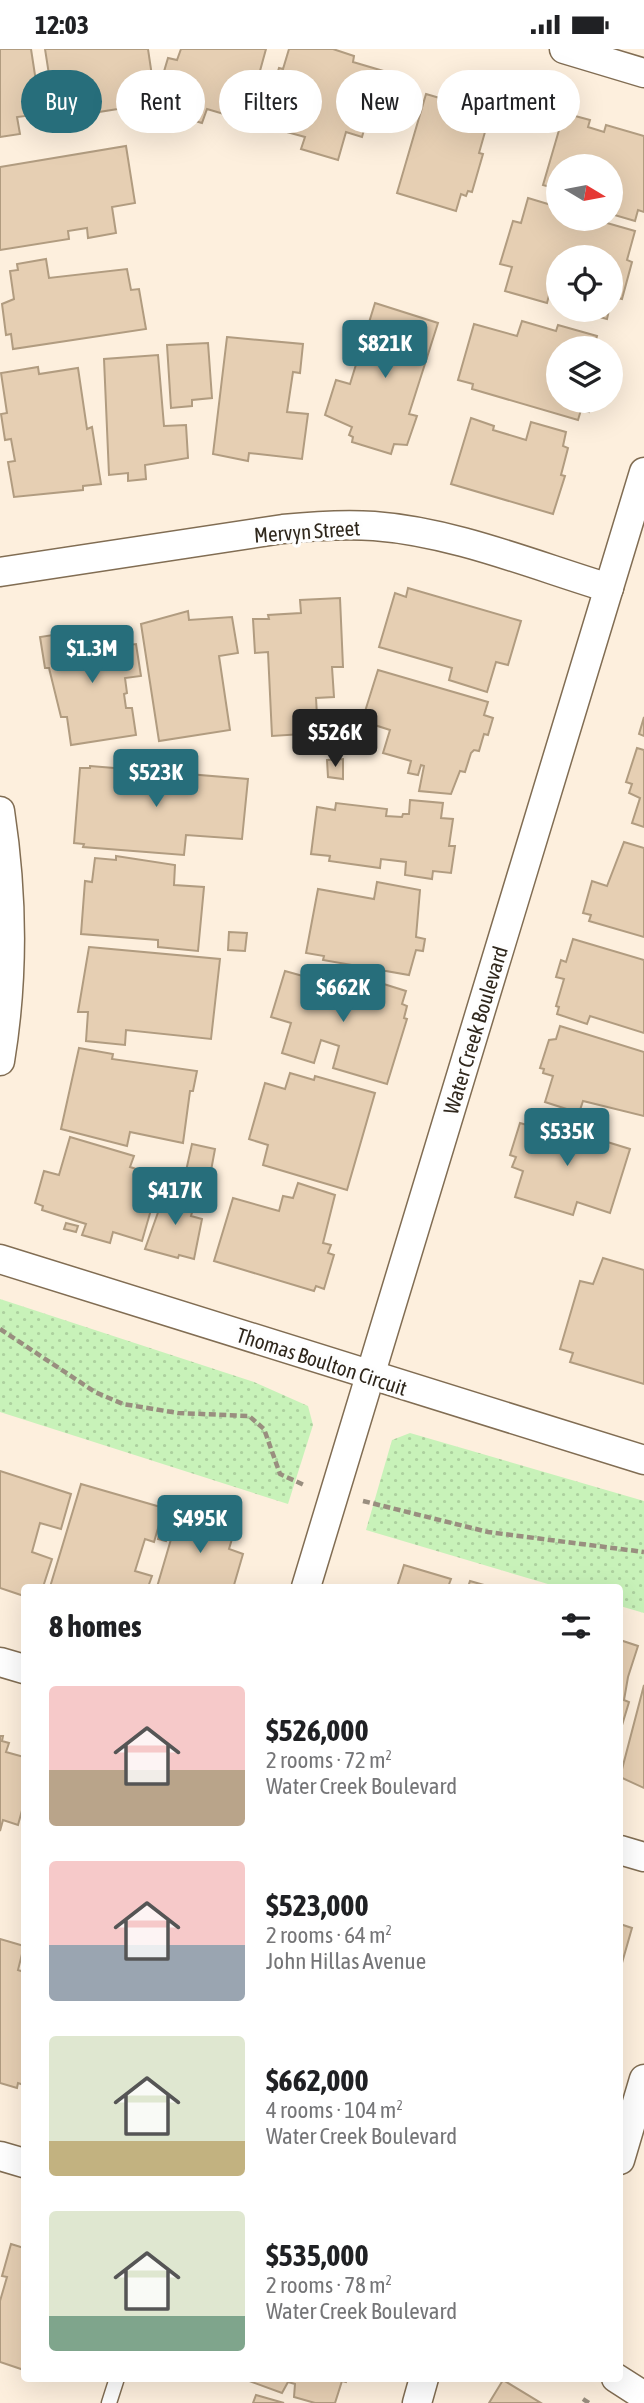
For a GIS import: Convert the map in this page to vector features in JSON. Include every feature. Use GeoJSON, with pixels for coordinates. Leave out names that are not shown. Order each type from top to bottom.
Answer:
{"type":"FeatureCollection","features":[{"type":"Feature","properties":{"kind":"street"},"geometry":{"type":"LineString","coordinates":[[564,49],[644,73]]}},
{"type":"Feature","properties":{"kind":"street","name":"Water Creek Boulevard"},"geometry":{"type":"LineString","coordinates":[[307,1584],[644,472]]}},
{"type":"Feature","properties":{"kind":"street","name":"Mervyn Street"},"geometry":{"type":"LineString","coordinates":[[0,572],[283,529],[352,526],[437,537],[609,588]]}},
{"type":"Feature","properties":{"kind":"street"},"geometry":{"type":"LineString","coordinates":[[0,811],[9,879],[12,961],[0,1061]]}},
{"type":"Feature","properties":{"kind":"street","name":"Thomas Boulton Circuit"},"geometry":{"type":"LineString","coordinates":[[0,1259],[644,1461]]}},
{"type":"Feature","properties":{"kind":"street"},"geometry":{"type":"LineString","coordinates":[[0,1662],[21,1668]]}},
{"type":"Feature","properties":{"kind":"street"},"geometry":{"type":"LineString","coordinates":[[623,1851],[644,1857]]}},
{"type":"Feature","properties":{"kind":"street"},"geometry":{"type":"LineString","coordinates":[[623,2150],[644,2079]]}},
{"type":"Feature","properties":{"kind":"street"},"geometry":{"type":"LineString","coordinates":[[0,2156],[21,2162]]}},
{"type":"Feature","properties":{"kind":"street"},"geometry":{"type":"LineString","coordinates":[[417,2403],[424,2382]]}},
{"type":"Feature","properties":{"kind":"street"},"geometry":{"type":"LineString","coordinates":[[621,2382],[644,2396]]}},
{"type":"Feature","properties":{"kind":"lane"},"geometry":{"type":"LineString","coordinates":[[109,2403],[116,2382]]}},
{"type":"Feature","properties":{"kind":"path"},"geometry":{"type":"LineString","coordinates":[[0,1329],[95,1392],[122,1404],[169,1412],[249,1416],[264,1429],[280,1474],[315,1487]]}},
{"type":"Feature","properties":{"kind":"path"},"geometry":{"type":"LineString","coordinates":[[355,1499],[488,1532],[644,1552]]}},
{"type":"Feature","properties":{"kind":"path"},"geometry":{"type":"LineString","coordinates":[[583,2399],[589,2403]]}},
{"type":"Feature","properties":{"kind":"green space"},"geometry":{"type":"Polygon","coordinates":[[[0,1299],[254,1382],[308,1406],[313,1425],[288,1504],[0,1412],[0,1299]]]}},
{"type":"Feature","properties":{"kind":"green space"},"geometry":{"type":"Polygon","coordinates":[[[410,1433],[644,1501],[644,1613],[623,1607],[623,1584],[548,1584],[366,1530],[392,1440],[410,1433]]]}},
{"type":"Feature","properties":{"kind":"building"},"geometry":{"type":"Polygon","coordinates":[[[0,49],[31,49],[34,70],[21,70],[21,116],[17,117],[20,134],[0,137],[0,49]]]}},
{"type":"Feature","properties":{"kind":"building"},"geometry":{"type":"Polygon","coordinates":[[[45,49],[148,49],[151,70],[116,70],[116,109],[102,111],[102,70],[48,70],[45,49]]]}},
{"type":"Feature","properties":{"kind":"building"},"geometry":{"type":"Polygon","coordinates":[[[181,49],[266,49],[260,70],[219,70],[219,113],[207,109],[205,115],[205,70],[164,70],[168,58],[177,60],[181,49]]]}},
{"type":"Feature","properties":{"kind":"building"},"geometry":{"type":"Polygon","coordinates":[[[289,49],[333,49],[354,56],[353,62],[380,70],[336,70],[336,133],[346,133],[338,160],[301,149],[305,137],[290,133],[322,133],[322,70],[278,70],[283,69],[289,49]]]}},
{"type":"Feature","properties":{"kind":"building"},"geometry":{"type":"Polygon","coordinates":[[[426,94],[437,97],[437,133],[485,133],[479,153],[483,154],[472,192],[468,191],[466,196],[461,194],[456,211],[397,193],[415,133],[423,133],[423,104],[426,94]]]}},
{"type":"Feature","properties":{"kind":"building"},"geometry":{"type":"Polygon","coordinates":[[[580,117],[590,120],[588,127],[604,132],[606,125],[644,136],[644,212],[638,210],[635,221],[623,218],[623,154],[552,154],[558,133],[580,133],[580,117]]]}},
{"type":"Feature","properties":{"kind":"building"},"geometry":{"type":"Polygon","coordinates":[[[126,146],[135,203],[112,207],[116,233],[88,238],[87,228],[68,231],[69,239],[0,250],[0,167],[126,146]]]}},
{"type":"Feature","properties":{"kind":"building"},"geometry":{"type":"Polygon","coordinates":[[[528,198],[546,203],[546,231],[623,231],[623,228],[635,231],[627,260],[632,262],[623,295],[623,245],[546,245],[546,303],[505,291],[512,267],[500,264],[513,221],[521,223],[528,198]]]}},
{"type":"Feature","properties":{"kind":"building"},"geometry":{"type":"Polygon","coordinates":[[[46,259],[49,278],[127,269],[131,290],[139,289],[146,329],[13,349],[11,334],[6,335],[2,304],[14,299],[10,271],[18,270],[17,264],[46,259]]]}},
{"type":"Feature","properties":{"kind":"building"},"geometry":{"type":"Polygon","coordinates":[[[375,303],[438,323],[409,414],[417,416],[407,445],[394,444],[391,454],[352,442],[353,437],[349,435],[352,427],[325,415],[336,380],[350,384],[375,303]]]}},
{"type":"Feature","properties":{"kind":"building"},"geometry":{"type":"Polygon","coordinates":[[[522,321],[556,331],[558,325],[597,336],[546,336],[546,411],[472,389],[473,384],[458,380],[474,324],[517,336],[522,321]]]}},
{"type":"Feature","properties":{"kind":"building"},"geometry":{"type":"Polygon","coordinates":[[[227,337],[303,344],[300,373],[293,372],[287,412],[308,414],[302,459],[249,453],[248,461],[213,454],[227,337]]]}},
{"type":"Feature","properties":{"kind":"building"},"geometry":{"type":"Polygon","coordinates":[[[208,343],[212,398],[192,400],[192,406],[171,408],[167,345],[208,343]]]}},
{"type":"Feature","properties":{"kind":"building"},"geometry":{"type":"Polygon","coordinates":[[[158,355],[164,426],[186,425],[188,458],[145,465],[146,479],[128,481],[128,473],[109,475],[104,359],[158,355]]]}},
{"type":"Feature","properties":{"kind":"building"},"geometry":{"type":"Polygon","coordinates":[[[38,367],[39,374],[78,368],[87,429],[92,427],[101,484],[83,486],[83,490],[14,497],[8,462],[15,461],[11,439],[5,440],[1,414],[7,413],[1,373],[38,367]]]}},
{"type":"Feature","properties":{"kind":"building"},"geometry":{"type":"Polygon","coordinates":[[[554,413],[580,413],[578,420],[554,413]]]}},
{"type":"Feature","properties":{"kind":"building"},"geometry":{"type":"Polygon","coordinates":[[[471,418],[494,426],[493,430],[526,440],[531,422],[566,432],[563,446],[568,448],[561,475],[565,476],[553,514],[451,484],[471,418]]]}},
{"type":"Feature","properties":{"kind":"building"},"geometry":{"type":"Polygon","coordinates":[[[408,588],[521,621],[508,665],[496,662],[487,692],[449,680],[452,668],[379,647],[395,593],[406,597],[408,588]]]}},
{"type":"Feature","properties":{"kind":"building"},"geometry":{"type":"Polygon","coordinates":[[[340,598],[343,667],[332,667],[334,697],[316,698],[318,733],[272,736],[268,652],[255,653],[253,619],[269,619],[268,615],[301,613],[300,600],[340,598]]]}},
{"type":"Feature","properties":{"kind":"building"},"geometry":{"type":"Polygon","coordinates":[[[188,611],[189,620],[232,617],[238,653],[219,656],[230,730],[159,741],[141,624],[188,611]]]}},
{"type":"Feature","properties":{"kind":"building"},"geometry":{"type":"Polygon","coordinates":[[[92,629],[94,645],[121,641],[121,646],[136,644],[141,676],[125,678],[127,693],[124,694],[126,708],[132,708],[136,735],[71,745],[67,717],[61,717],[49,668],[45,668],[40,637],[92,629]]]}},
{"type":"Feature","properties":{"kind":"building"},"geometry":{"type":"Polygon","coordinates":[[[378,670],[488,702],[484,715],[493,718],[488,735],[484,734],[479,751],[474,750],[471,753],[465,772],[460,771],[451,794],[419,791],[424,766],[421,765],[418,775],[408,773],[411,761],[383,753],[390,730],[362,721],[378,670]]]}},
{"type":"Feature","properties":{"kind":"building"},"geometry":{"type":"Polygon","coordinates":[[[644,717],[644,736],[639,734],[644,717]]]}},
{"type":"Feature","properties":{"kind":"building"},"geometry":{"type":"Polygon","coordinates":[[[637,748],[644,750],[644,827],[632,823],[640,798],[629,793],[632,784],[626,782],[637,748]]]}},
{"type":"Feature","properties":{"kind":"building"},"geometry":{"type":"Polygon","coordinates":[[[343,759],[343,779],[328,777],[327,760],[343,759]]]}},
{"type":"Feature","properties":{"kind":"building"},"geometry":{"type":"Polygon","coordinates":[[[90,766],[248,779],[242,839],[186,835],[184,855],[83,847],[84,844],[74,843],[80,768],[90,766]]]}},
{"type":"Feature","properties":{"kind":"building"},"geometry":{"type":"Polygon","coordinates":[[[410,800],[443,803],[441,818],[453,819],[449,846],[455,846],[451,873],[433,871],[432,879],[405,875],[406,862],[381,859],[380,868],[329,861],[330,856],[311,854],[317,807],[335,810],[336,803],[387,809],[386,816],[402,817],[403,814],[409,814],[410,800]]]}},
{"type":"Feature","properties":{"kind":"building"},"geometry":{"type":"Polygon","coordinates":[[[624,842],[644,848],[644,937],[589,921],[591,915],[583,913],[592,881],[607,886],[624,842]]]}},
{"type":"Feature","properties":{"kind":"building"},"geometry":{"type":"Polygon","coordinates":[[[116,856],[175,865],[174,885],[204,887],[198,951],[158,947],[158,940],[81,934],[85,881],[92,882],[95,858],[116,860],[116,856]]]}},
{"type":"Feature","properties":{"kind":"building"},"geometry":{"type":"Polygon","coordinates":[[[377,882],[420,890],[416,937],[425,939],[423,951],[416,950],[409,975],[323,960],[324,956],[306,953],[318,889],[374,899],[377,882]]]}},
{"type":"Feature","properties":{"kind":"building"},"geometry":{"type":"Polygon","coordinates":[[[229,932],[247,933],[245,951],[228,950],[229,932]]]}},
{"type":"Feature","properties":{"kind":"building"},"geometry":{"type":"Polygon","coordinates":[[[573,939],[644,960],[644,1033],[590,1016],[587,1024],[557,1014],[559,1007],[556,1006],[564,979],[556,977],[561,960],[566,962],[573,939]]]}},
{"type":"Feature","properties":{"kind":"building"},"geometry":{"type":"Polygon","coordinates":[[[89,947],[220,959],[211,1039],[126,1030],[125,1045],[86,1041],[88,1012],[78,1012],[89,947]]]}},
{"type":"Feature","properties":{"kind":"building"},"geometry":{"type":"Polygon","coordinates":[[[285,971],[367,994],[371,980],[406,991],[402,1004],[407,1006],[404,1018],[407,1019],[387,1084],[333,1068],[339,1046],[321,1040],[314,1063],[282,1053],[291,1023],[271,1017],[285,971]]]}},
{"type":"Feature","properties":{"kind":"building"},"geometry":{"type":"Polygon","coordinates":[[[560,1026],[644,1052],[644,1116],[583,1101],[579,1113],[545,1102],[553,1076],[543,1073],[544,1069],[540,1068],[549,1040],[556,1039],[560,1026]]]}},
{"type":"Feature","properties":{"kind":"building"},"geometry":{"type":"Polygon","coordinates":[[[79,1048],[113,1054],[112,1059],[197,1071],[193,1091],[190,1091],[183,1143],[130,1132],[127,1146],[61,1129],[79,1048]]]}},
{"type":"Feature","properties":{"kind":"building"},"geometry":{"type":"Polygon","coordinates":[[[290,1073],[314,1080],[315,1076],[375,1093],[347,1190],[263,1165],[268,1145],[249,1139],[265,1083],[285,1089],[290,1073]]]}},
{"type":"Feature","properties":{"kind":"building"},"geometry":{"type":"Polygon","coordinates":[[[529,1118],[630,1149],[610,1213],[577,1202],[573,1215],[515,1197],[523,1171],[512,1167],[516,1157],[510,1155],[520,1123],[527,1125],[529,1118]]]}},
{"type":"Feature","properties":{"kind":"building"},"geometry":{"type":"Polygon","coordinates":[[[70,1137],[134,1156],[130,1167],[143,1171],[142,1177],[159,1182],[142,1241],[113,1232],[110,1243],[82,1235],[86,1224],[42,1210],[43,1206],[35,1203],[44,1171],[59,1175],[70,1137]]]}},
{"type":"Feature","properties":{"kind":"building"},"geometry":{"type":"Polygon","coordinates":[[[192,1144],[215,1149],[210,1176],[186,1171],[192,1144]]]}},
{"type":"Feature","properties":{"kind":"building"},"geometry":{"type":"Polygon","coordinates":[[[298,1183],[335,1195],[323,1243],[331,1245],[328,1253],[334,1255],[324,1289],[316,1286],[314,1291],[214,1261],[233,1198],[279,1211],[283,1196],[293,1198],[298,1183]]]}},
{"type":"Feature","properties":{"kind":"building"},"geometry":{"type":"Polygon","coordinates":[[[166,1190],[196,1199],[191,1216],[202,1219],[194,1259],[179,1255],[178,1258],[145,1249],[166,1190]]]}},
{"type":"Feature","properties":{"kind":"building"},"geometry":{"type":"Polygon","coordinates":[[[66,1223],[78,1226],[76,1232],[64,1229],[66,1223]]]}},
{"type":"Feature","properties":{"kind":"building"},"geometry":{"type":"Polygon","coordinates":[[[603,1258],[644,1270],[644,1384],[570,1362],[573,1353],[560,1349],[580,1281],[593,1284],[603,1258]]]}},
{"type":"Feature","properties":{"kind":"building"},"geometry":{"type":"Polygon","coordinates":[[[0,1471],[71,1494],[61,1529],[40,1523],[32,1552],[52,1559],[44,1584],[21,1584],[21,1595],[0,1588],[0,1471]]]}},
{"type":"Feature","properties":{"kind":"building"},"geometry":{"type":"Polygon","coordinates":[[[81,1484],[164,1508],[154,1542],[145,1539],[135,1571],[152,1576],[149,1584],[51,1584],[81,1484]]]}},
{"type":"Feature","properties":{"kind":"building"},"geometry":{"type":"Polygon","coordinates":[[[179,1512],[235,1529],[229,1549],[243,1554],[234,1584],[158,1584],[179,1512]]]}},
{"type":"Feature","properties":{"kind":"building"},"geometry":{"type":"Polygon","coordinates":[[[162,1524],[170,1526],[166,1541],[158,1539],[162,1524]]]}},
{"type":"Feature","properties":{"kind":"building"},"geometry":{"type":"Polygon","coordinates":[[[404,1565],[451,1579],[449,1584],[398,1584],[404,1565]]]}},
{"type":"Feature","properties":{"kind":"building"},"geometry":{"type":"Polygon","coordinates":[[[623,1641],[638,1646],[624,1700],[629,1702],[623,1722],[623,1641]]]}},
{"type":"Feature","properties":{"kind":"building"},"geometry":{"type":"Polygon","coordinates":[[[644,1685],[644,1788],[623,1778],[623,1766],[644,1685]]]}},
{"type":"Feature","properties":{"kind":"building"},"geometry":{"type":"Polygon","coordinates":[[[0,1736],[3,1736],[2,1741],[9,1743],[6,1752],[21,1756],[21,1814],[18,1825],[3,1820],[0,1831],[0,1736]]]}},
{"type":"Feature","properties":{"kind":"building"},"geometry":{"type":"Polygon","coordinates":[[[623,1925],[632,1928],[623,1960],[623,1925]]]}},
{"type":"Feature","properties":{"kind":"building"},"geometry":{"type":"Polygon","coordinates":[[[0,1939],[21,1945],[18,1970],[21,1971],[21,2084],[18,2083],[17,2088],[0,2083],[0,1939]]]}},
{"type":"Feature","properties":{"kind":"building"},"geometry":{"type":"Polygon","coordinates":[[[11,2244],[21,2247],[21,2369],[0,2362],[0,2301],[7,2277],[2,2276],[11,2244]]]}},
{"type":"Feature","properties":{"kind":"building"},"geometry":{"type":"Polygon","coordinates":[[[252,2382],[288,2382],[282,2393],[252,2382]]]}},
{"type":"Feature","properties":{"kind":"building"},"geometry":{"type":"Polygon","coordinates":[[[288,2382],[342,2382],[335,2403],[315,2403],[294,2397],[295,2384],[288,2382]]]}},
{"type":"Feature","properties":{"kind":"building"},"geometry":{"type":"Polygon","coordinates":[[[502,2382],[506,2382],[541,2403],[489,2403],[502,2382]]]}},
{"type":"Feature","properties":{"kind":"building"},"geometry":{"type":"Polygon","coordinates":[[[256,2395],[284,2403],[253,2403],[256,2395]]]}}]}
